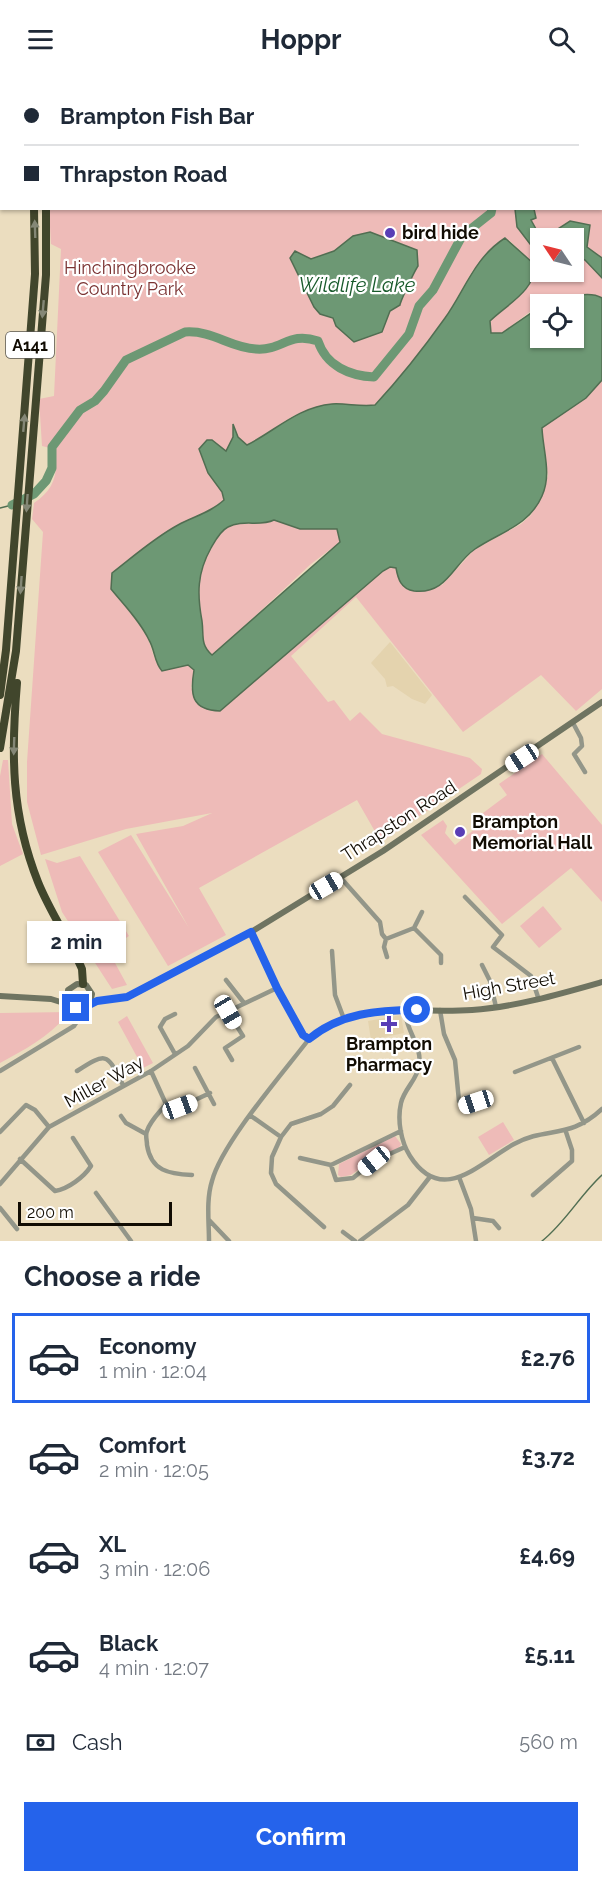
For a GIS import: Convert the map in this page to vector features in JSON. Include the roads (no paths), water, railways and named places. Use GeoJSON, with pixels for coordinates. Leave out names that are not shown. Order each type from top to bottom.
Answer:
{"type":"FeatureCollection","features":[{"type":"Feature","properties":{"kind":"highway","name":"A141"},"geometry":{"type":"LineString","coordinates":[[0,695],[6,650],[35,274],[34,210]]}},
{"type":"Feature","properties":{"kind":"highway","name":"A141"},"geometry":{"type":"LineString","coordinates":[[0,748],[9,701],[18,625],[46,275],[46,210]]}},
{"type":"Feature","properties":{"kind":"highway"},"geometry":{"type":"LineString","coordinates":[[18,625],[19,659],[13,775],[18,822],[38,882],[82,969],[87,987]]}},
{"type":"Feature","properties":{"kind":"highway"},"geometry":{"type":"LineString","coordinates":[[0,677],[6,650]]}},
{"type":"Feature","properties":{"kind":"main road","name":"Thrapston Road"},"geometry":{"type":"LineString","coordinates":[[83,1008],[90,1003],[127,997],[251,932],[339,878],[602,702]]}},
{"type":"Feature","properties":{"kind":"main road"},"geometry":{"type":"LineString","coordinates":[[251,932],[277,988],[303,1035],[309,1039]]}},
{"type":"Feature","properties":{"kind":"main road","name":"High Street"},"geometry":{"type":"LineString","coordinates":[[309,1039],[319,1031],[361,1013],[496,1007],[602,982]]}},
{"type":"Feature","properties":{"kind":"main road"},"geometry":{"type":"LineString","coordinates":[[51,999],[77,984],[110,1000]]}},
{"type":"Feature","properties":{"kind":"main road"},"geometry":{"type":"LineString","coordinates":[[87,987],[90,1003]]}},
{"type":"Feature","properties":{"kind":"main road"},"geometry":{"type":"LineString","coordinates":[[68,990],[68,1001],[72,1006]]}},
{"type":"Feature","properties":{"kind":"main road"},"geometry":{"type":"LineString","coordinates":[[0,996],[51,999],[83,1008]]}},
{"type":"Feature","properties":{"kind":"street"},"geometry":{"type":"LineString","coordinates":[[573,723],[582,738],[582,746],[574,754],[585,772]]}},
{"type":"Feature","properties":{"kind":"street"},"geometry":{"type":"LineString","coordinates":[[339,878],[380,922],[382,934],[386,939]]}},
{"type":"Feature","properties":{"kind":"street"},"geometry":{"type":"LineString","coordinates":[[465,897],[502,935],[493,947],[531,976],[538,997]]}},
{"type":"Feature","properties":{"kind":"street"},"geometry":{"type":"LineString","coordinates":[[386,939],[414,928],[422,912]]}},
{"type":"Feature","properties":{"kind":"street"},"geometry":{"type":"LineString","coordinates":[[414,928],[441,955],[441,963]]}},
{"type":"Feature","properties":{"kind":"street"},"geometry":{"type":"LineString","coordinates":[[386,939],[384,947],[387,957]]}},
{"type":"Feature","properties":{"kind":"street"},"geometry":{"type":"LineString","coordinates":[[332,951],[335,995],[344,1019]]}},
{"type":"Feature","properties":{"kind":"street"},"geometry":{"type":"LineString","coordinates":[[482,965],[490,981],[496,1007]]}},
{"type":"Feature","properties":{"kind":"street"},"geometry":{"type":"LineString","coordinates":[[226,980],[244,1003]]}},
{"type":"Feature","properties":{"kind":"street","name":"Miller Way"},"geometry":{"type":"LineString","coordinates":[[0,1184],[49,1127],[152,1071],[188,1046],[216,1017],[277,988]]}},
{"type":"Feature","properties":{"kind":"street"},"geometry":{"type":"LineString","coordinates":[[72,1006],[78,1020]]}},
{"type":"Feature","properties":{"kind":"street"},"geometry":{"type":"LineString","coordinates":[[0,1071],[74,1026],[83,1008]]}},
{"type":"Feature","properties":{"kind":"street"},"geometry":{"type":"LineString","coordinates":[[405,1010],[405,1021],[419,1049],[419,1066],[400,1104],[401,1131],[405,1147],[420,1171],[429,1178],[443,1181],[459,1177],[516,1143],[539,1135],[566,1132],[584,1123],[602,1109]]}},
{"type":"Feature","properties":{"kind":"street"},"geometry":{"type":"LineString","coordinates":[[440,1010],[444,1034],[454,1060],[459,1101],[463,1107],[476,1102]]}},
{"type":"Feature","properties":{"kind":"street"},"geometry":{"type":"LineString","coordinates":[[228,1012],[243,1036],[225,1048],[232,1060]]}},
{"type":"Feature","properties":{"kind":"street"},"geometry":{"type":"LineString","coordinates":[[175,1014],[165,1019],[160,1027],[175,1054]]}},
{"type":"Feature","properties":{"kind":"street","name":"High Street"},"geometry":{"type":"LineString","coordinates":[[209,1241],[212,1179],[251,1116],[309,1039]]}},
{"type":"Feature","properties":{"kind":"street"},"geometry":{"type":"LineString","coordinates":[[515,1072],[579,1047]]}},
{"type":"Feature","properties":{"kind":"street"},"geometry":{"type":"LineString","coordinates":[[77,1071],[99,1057],[105,1058],[111,1062],[123,1085]]}},
{"type":"Feature","properties":{"kind":"street"},"geometry":{"type":"LineString","coordinates":[[552,1058],[584,1123]]}},
{"type":"Feature","properties":{"kind":"street"},"geometry":{"type":"LineString","coordinates":[[195,1068],[214,1104]]}},
{"type":"Feature","properties":{"kind":"street"},"geometry":{"type":"LineString","coordinates":[[152,1071],[166,1104]]}},
{"type":"Feature","properties":{"kind":"street"},"geometry":{"type":"LineString","coordinates":[[324,1227],[272,1179],[272,1157],[281,1137],[291,1124],[321,1114],[333,1106],[350,1085]]}},
{"type":"Feature","properties":{"kind":"street"},"geometry":{"type":"LineString","coordinates":[[166,1104],[180,1107],[210,1093]]}},
{"type":"Feature","properties":{"kind":"street"},"geometry":{"type":"LineString","coordinates":[[166,1104],[146,1134],[153,1163],[161,1170],[173,1174],[192,1174]]}},
{"type":"Feature","properties":{"kind":"street"},"geometry":{"type":"LineString","coordinates":[[0,1132],[27,1105],[49,1127]]}},
{"type":"Feature","properties":{"kind":"street"},"geometry":{"type":"LineString","coordinates":[[121,1116],[126,1123],[146,1134]]}},
{"type":"Feature","properties":{"kind":"street"},"geometry":{"type":"LineString","coordinates":[[251,1116],[281,1137]]}},
{"type":"Feature","properties":{"kind":"street"},"geometry":{"type":"LineString","coordinates":[[300,1158],[331,1165],[401,1131]]}},
{"type":"Feature","properties":{"kind":"street"},"geometry":{"type":"LineString","coordinates":[[533,1195],[572,1161],[573,1156],[566,1132]]}},
{"type":"Feature","properties":{"kind":"street"},"geometry":{"type":"LineString","coordinates":[[20,1159],[48,1187],[56,1191],[61,1190],[86,1174],[90,1166],[73,1138]]}},
{"type":"Feature","properties":{"kind":"street"},"geometry":{"type":"LineString","coordinates":[[331,1165],[336,1180],[353,1178],[374,1161],[405,1147]]}},
{"type":"Feature","properties":{"kind":"street"},"geometry":{"type":"LineString","coordinates":[[459,1177],[473,1218],[476,1241]]}},
{"type":"Feature","properties":{"kind":"street"},"geometry":{"type":"LineString","coordinates":[[343,1232],[357,1241],[408,1205],[429,1178]]}},
{"type":"Feature","properties":{"kind":"street"},"geometry":{"type":"LineString","coordinates":[[96,1193],[131,1241]]}},
{"type":"Feature","properties":{"kind":"street"},"geometry":{"type":"LineString","coordinates":[[0,1208],[16,1229]]}},
{"type":"Feature","properties":{"kind":"street"},"geometry":{"type":"LineString","coordinates":[[473,1218],[486,1218],[499,1228]]}},
{"type":"Feature","properties":{"kind":"street"},"geometry":{"type":"LineString","coordinates":[[209,1220],[229,1241]]}},
{"type":"Feature","properties":{"kind":"water"},"geometry":{"type":"Polygon","coordinates":[[[515,210],[534,210],[536,218],[531,220],[535,228],[530,228],[530,244],[517,227],[515,210]]]}},
{"type":"Feature","properties":{"kind":"water"},"geometry":{"type":"Polygon","coordinates":[[[570,221],[590,225],[587,247],[602,258],[602,278],[584,260],[584,228],[559,228],[570,221]]]}},
{"type":"Feature","properties":{"kind":"water","name":"Wildlife Lake"},"geometry":{"type":"Polygon","coordinates":[[[370,232],[417,250],[418,266],[400,305],[390,311],[382,332],[354,342],[336,326],[333,318],[320,314],[314,307],[290,258],[295,251],[311,259],[334,251],[353,236],[370,232]]]}},
{"type":"Feature","properties":{"kind":"water"},"geometry":{"type":"Polygon","coordinates":[[[505,238],[530,260],[531,282],[519,296],[490,321],[491,333],[502,333],[530,314],[530,348],[584,348],[584,295],[596,295],[602,298],[602,380],[586,398],[542,428],[546,479],[545,488],[536,506],[522,521],[467,555],[449,577],[434,588],[425,591],[410,590],[401,583],[396,568],[390,567],[383,571],[220,711],[203,708],[198,704],[193,693],[194,670],[188,665],[162,671],[145,633],[132,613],[111,589],[112,573],[161,536],[224,500],[222,492],[208,473],[199,449],[207,440],[212,440],[226,451],[233,437],[233,424],[238,437],[247,445],[287,420],[320,406],[375,405],[428,341],[485,255],[505,238]],[[274,520],[234,525],[225,529],[218,536],[206,557],[199,584],[203,640],[208,651],[212,655],[340,542],[337,529],[300,529],[274,520]]]}},
{"type":"Feature","properties":{"kind":"waterway"},"geometry":{"type":"LineString","coordinates":[[12,505],[34,494],[46,481],[52,468],[52,447],[80,410],[95,401],[104,391],[126,360],[185,332],[213,336],[238,346],[256,349],[273,347],[299,338],[318,341],[327,357],[340,368],[348,372],[374,377],[409,334],[419,306],[433,290],[462,236],[491,213],[492,210]]}},
{"type":"Feature","properties":{"kind":"waterway"},"geometry":{"type":"LineString","coordinates":[[0,508],[12,505]]}},
{"type":"Feature","properties":{"kind":"waterway"},"geometry":{"type":"LineString","coordinates":[[542,1241],[602,1175]]}},
{"type":"Feature","properties":{"kind":"place","name":"bird hide"},"geometry":{"type":"Point","coordinates":[390,233]}},
{"type":"Feature","properties":{"kind":"place","name":"Brampton Memorial Hall"},"geometry":{"type":"Point","coordinates":[460,832]}},
{"type":"Feature","properties":{"kind":"place","name":"Brampton Pharmacy"},"geometry":{"type":"Point","coordinates":[389,1024]}},
{"type":"Feature","properties":{"kind":"park label","name":"Hinchingbrooke Country Park"},"geometry":{"type":"Point","coordinates":[130,278]}}]}
